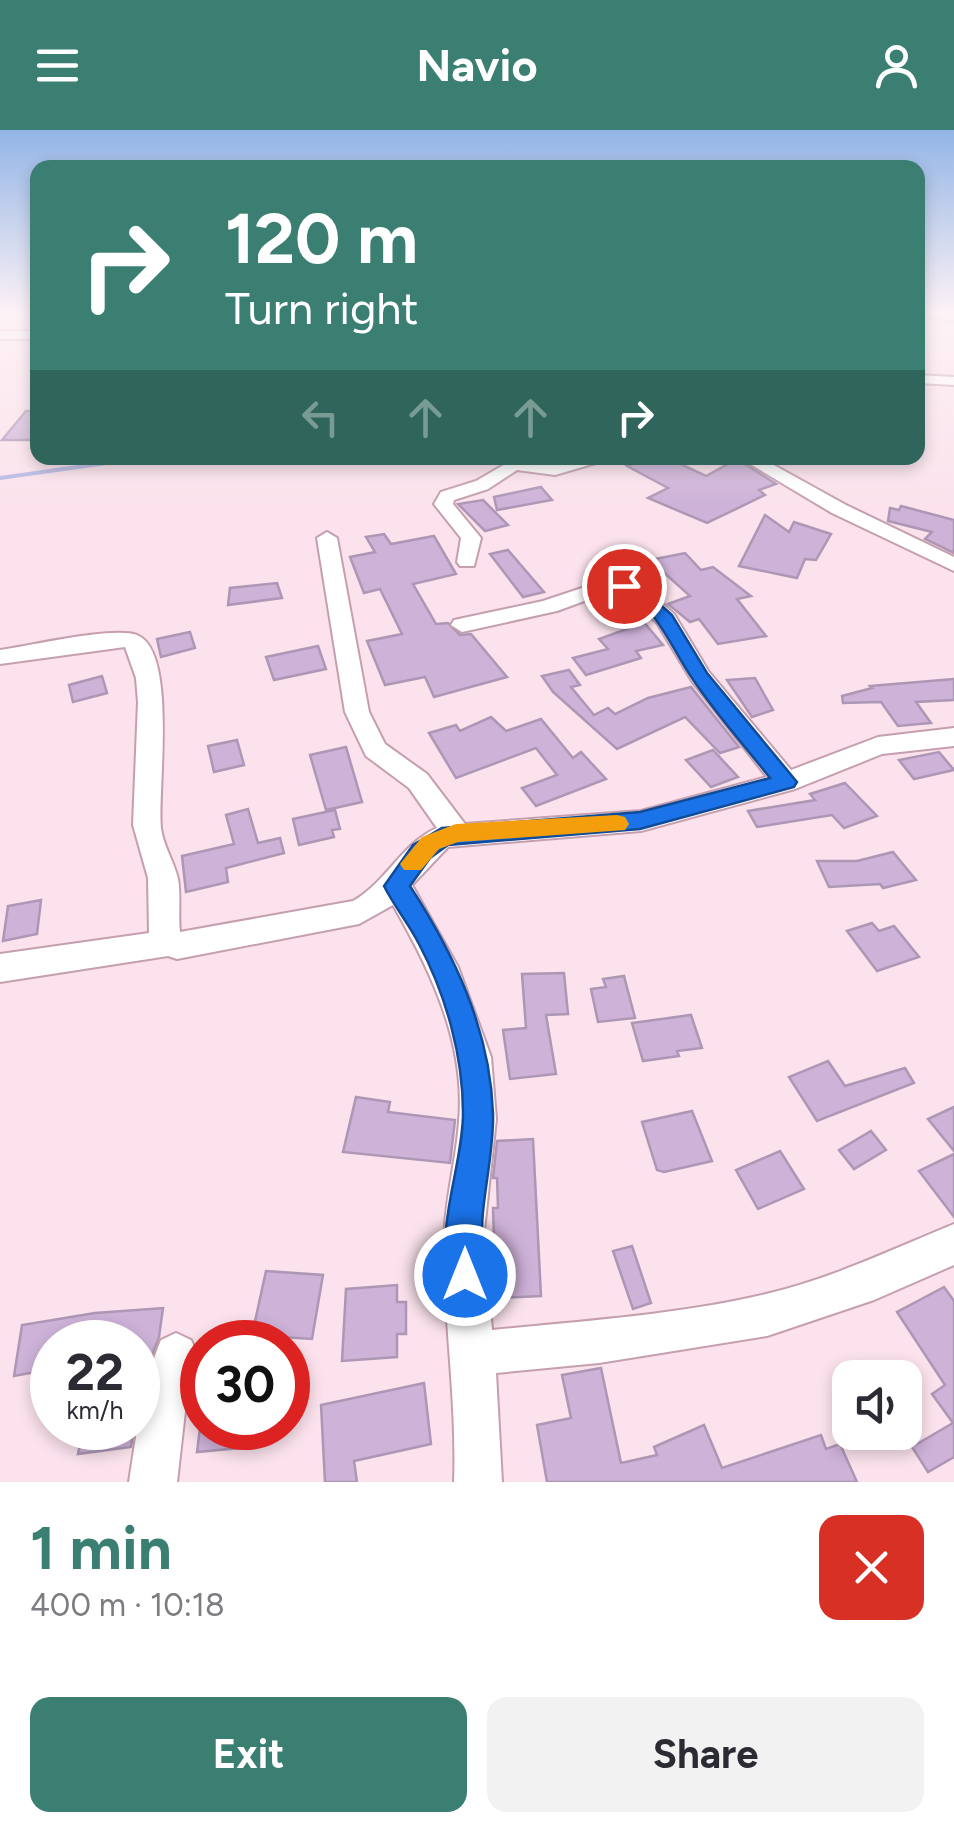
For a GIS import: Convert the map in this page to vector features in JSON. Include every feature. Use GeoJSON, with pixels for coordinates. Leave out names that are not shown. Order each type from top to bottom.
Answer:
{"type":"FeatureCollection","features":[{"type":"Feature","properties":{"kind":"street"},"geometry":{"type":"LineString","coordinates":[[925,379],[954,381]]}},
{"type":"Feature","properties":{"kind":"street"},"geometry":{"type":"LineString","coordinates":[[467,562],[471,538],[443,504],[447,496],[482,485],[512,465]]}},
{"type":"Feature","properties":{"kind":"street"},"geometry":{"type":"LineString","coordinates":[[521,465],[554,470],[575,465]]}},
{"type":"Feature","properties":{"kind":"street"},"geometry":{"type":"LineString","coordinates":[[761,465],[852,516],[954,565]]}},
{"type":"Feature","properties":{"kind":"street"},"geometry":{"type":"LineString","coordinates":[[327,538],[357,712],[375,750],[418,781],[456,833]]}},
{"type":"Feature","properties":{"kind":"street"},"geometry":{"type":"LineString","coordinates":[[462,626],[549,606],[594,590],[633,588],[666,619],[700,676],[786,782]]}},
{"type":"Feature","properties":{"kind":"street"},"geometry":{"type":"LineString","coordinates":[[0,658],[112,640],[132,641],[142,651],[148,678],[147,830],[164,881],[163,930],[169,944]]}},
{"type":"Feature","properties":{"kind":"street"},"geometry":{"type":"LineString","coordinates":[[0,968],[169,944],[194,945],[358,912],[373,906],[396,886],[431,843],[456,833],[640,820],[786,782],[878,746],[954,737]]}},
{"type":"Feature","properties":{"kind":"street"},"geometry":{"type":"LineString","coordinates":[[396,886],[449,978],[469,1042],[478,1114],[464,1236],[466,1314],[474,1354],[478,1482]]}},
{"type":"Feature","properties":{"kind":"street"},"geometry":{"type":"LineString","coordinates":[[474,1354],[599,1341],[767,1315],[874,1279],[954,1244]]}},
{"type":"Feature","properties":{"kind":"street"},"geometry":{"type":"LineString","coordinates":[[153,1482],[165,1394],[176,1356]]}},
{"type":"Feature","properties":{"kind":"building"},"geometry":{"type":"Polygon","coordinates":[[[26,411],[30,411],[30,440],[2,440],[26,411]]]}},
{"type":"Feature","properties":{"kind":"building"},"geometry":{"type":"Polygon","coordinates":[[[683,465],[706,476],[726,465],[746,465],[776,484],[759,490],[765,495],[707,523],[648,498],[668,488],[627,466],[683,465]]]}},
{"type":"Feature","properties":{"kind":"building"},"geometry":{"type":"Polygon","coordinates":[[[541,487],[552,500],[497,510],[494,497],[541,487]]]}},
{"type":"Feature","properties":{"kind":"building"},"geometry":{"type":"Polygon","coordinates":[[[483,500],[508,525],[485,531],[458,504],[483,500]]]}},
{"type":"Feature","properties":{"kind":"building"},"geometry":{"type":"Polygon","coordinates":[[[901,506],[954,520],[954,553],[925,539],[932,532],[888,521],[890,508],[899,510],[901,506]]]}},
{"type":"Feature","properties":{"kind":"building"},"geometry":{"type":"Polygon","coordinates":[[[765,515],[789,532],[794,522],[831,534],[816,560],[805,559],[797,578],[739,566],[765,515]]]}},
{"type":"Feature","properties":{"kind":"building"},"geometry":{"type":"Polygon","coordinates":[[[384,534],[391,544],[434,536],[456,574],[413,584],[436,624],[448,623],[460,635],[471,634],[507,677],[434,697],[425,677],[385,685],[367,641],[402,634],[380,589],[364,593],[350,557],[375,552],[366,537],[384,534]]]}},
{"type":"Feature","properties":{"kind":"building"},"geometry":{"type":"Polygon","coordinates":[[[508,550],[544,592],[523,597],[490,554],[508,550]]]}},
{"type":"Feature","properties":{"kind":"building"},"geometry":{"type":"Polygon","coordinates":[[[685,553],[701,570],[713,567],[751,596],[737,599],[766,636],[718,644],[699,619],[690,622],[668,604],[690,596],[650,560],[685,553]]]}},
{"type":"Feature","properties":{"kind":"building"},"geometry":{"type":"Polygon","coordinates":[[[277,583],[282,598],[228,605],[230,588],[277,583]]]}},
{"type":"Feature","properties":{"kind":"building"},"geometry":{"type":"Polygon","coordinates":[[[622,596],[663,645],[636,651],[641,658],[586,675],[573,658],[608,649],[599,639],[627,629],[600,601],[622,596]]]}},
{"type":"Feature","properties":{"kind":"building"},"geometry":{"type":"Polygon","coordinates":[[[190,632],[195,648],[161,657],[157,639],[190,632]]]}},
{"type":"Feature","properties":{"kind":"building"},"geometry":{"type":"Polygon","coordinates":[[[318,646],[326,669],[274,680],[266,657],[318,646]]]}},
{"type":"Feature","properties":{"kind":"building"},"geometry":{"type":"Polygon","coordinates":[[[569,670],[580,685],[571,687],[594,715],[608,708],[615,714],[648,698],[691,687],[739,747],[720,753],[685,717],[617,749],[553,692],[542,676],[569,670]]]}},
{"type":"Feature","properties":{"kind":"building"},"geometry":{"type":"Polygon","coordinates":[[[102,676],[107,693],[73,702],[69,685],[102,676]]]}},
{"type":"Feature","properties":{"kind":"building"},"geometry":{"type":"Polygon","coordinates":[[[755,678],[773,710],[752,717],[727,680],[755,678]]]}},
{"type":"Feature","properties":{"kind":"building"},"geometry":{"type":"Polygon","coordinates":[[[954,679],[954,700],[916,702],[931,723],[898,726],[881,702],[843,703],[842,696],[870,686],[954,679]]]}},
{"type":"Feature","properties":{"kind":"building"},"geometry":{"type":"Polygon","coordinates":[[[491,717],[506,731],[541,719],[573,758],[581,752],[606,779],[536,806],[522,788],[557,775],[536,748],[456,778],[429,733],[456,725],[460,731],[491,717]]]}},
{"type":"Feature","properties":{"kind":"building"},"geometry":{"type":"Polygon","coordinates":[[[237,740],[244,765],[214,772],[208,746],[237,740]]]}},
{"type":"Feature","properties":{"kind":"building"},"geometry":{"type":"Polygon","coordinates":[[[346,747],[362,802],[326,810],[310,755],[346,747]]]}},
{"type":"Feature","properties":{"kind":"building"},"geometry":{"type":"Polygon","coordinates":[[[713,750],[738,777],[711,787],[686,760],[713,750]]]}},
{"type":"Feature","properties":{"kind":"building"},"geometry":{"type":"Polygon","coordinates":[[[939,752],[954,770],[914,779],[899,760],[939,752]]]}},
{"type":"Feature","properties":{"kind":"building"},"geometry":{"type":"Polygon","coordinates":[[[845,783],[877,816],[844,828],[832,815],[757,827],[748,811],[815,800],[810,794],[845,783]]]}},
{"type":"Feature","properties":{"kind":"building"},"geometry":{"type":"Polygon","coordinates":[[[248,809],[258,843],[280,838],[284,853],[226,868],[228,882],[186,892],[182,856],[234,844],[226,815],[248,809]]]}},
{"type":"Feature","properties":{"kind":"building"},"geometry":{"type":"Polygon","coordinates":[[[335,810],[340,829],[332,830],[334,837],[299,845],[293,819],[335,810]]]}},
{"type":"Feature","properties":{"kind":"building"},"geometry":{"type":"Polygon","coordinates":[[[893,852],[916,880],[883,888],[880,884],[829,887],[817,861],[857,861],[893,852]]]}},
{"type":"Feature","properties":{"kind":"building"},"geometry":{"type":"Polygon","coordinates":[[[41,900],[37,934],[3,941],[8,906],[41,900]]]}},
{"type":"Feature","properties":{"kind":"building"},"geometry":{"type":"Polygon","coordinates":[[[872,923],[879,931],[894,926],[919,957],[877,971],[847,931],[872,923]]]}},
{"type":"Feature","properties":{"kind":"building"},"geometry":{"type":"Polygon","coordinates":[[[564,973],[568,1014],[546,1015],[556,1074],[510,1079],[503,1030],[526,1028],[522,974],[564,973]]]}},
{"type":"Feature","properties":{"kind":"building"},"geometry":{"type":"Polygon","coordinates":[[[624,976],[635,1018],[598,1022],[591,989],[606,987],[603,979],[624,976]]]}},
{"type":"Feature","properties":{"kind":"building"},"geometry":{"type":"Polygon","coordinates":[[[691,1015],[702,1048],[643,1061],[632,1023],[691,1015]]]}},
{"type":"Feature","properties":{"kind":"building"},"geometry":{"type":"Polygon","coordinates":[[[828,1061],[845,1086],[905,1068],[914,1083],[817,1121],[789,1077],[828,1061]]]}},
{"type":"Feature","properties":{"kind":"building"},"geometry":{"type":"Polygon","coordinates":[[[356,1097],[390,1102],[388,1112],[455,1120],[450,1163],[343,1152],[356,1097]]]}},
{"type":"Feature","properties":{"kind":"building"},"geometry":{"type":"Polygon","coordinates":[[[954,1107],[954,1151],[928,1119],[954,1107]]]}},
{"type":"Feature","properties":{"kind":"building"},"geometry":{"type":"Polygon","coordinates":[[[692,1111],[712,1161],[664,1172],[657,1170],[642,1122],[692,1111]]]}},
{"type":"Feature","properties":{"kind":"building"},"geometry":{"type":"Polygon","coordinates":[[[871,1131],[886,1150],[854,1169],[839,1150],[871,1131]]]}},
{"type":"Feature","properties":{"kind":"building"},"geometry":{"type":"Polygon","coordinates":[[[533,1139],[541,1296],[496,1298],[493,1208],[498,1208],[497,1178],[493,1178],[497,1141],[533,1139]]]}},
{"type":"Feature","properties":{"kind":"building"},"geometry":{"type":"Polygon","coordinates":[[[780,1151],[804,1189],[758,1209],[736,1170],[780,1151]]]}},
{"type":"Feature","properties":{"kind":"building"},"geometry":{"type":"Polygon","coordinates":[[[954,1154],[954,1217],[919,1171],[954,1154]]]}},
{"type":"Feature","properties":{"kind":"building"},"geometry":{"type":"Polygon","coordinates":[[[632,1246],[651,1303],[633,1309],[613,1251],[632,1246]]]}},
{"type":"Feature","properties":{"kind":"building"},"geometry":{"type":"Polygon","coordinates":[[[266,1271],[323,1275],[312,1339],[310,1320],[255,1320],[266,1271]]]}},
{"type":"Feature","properties":{"kind":"building"},"geometry":{"type":"Polygon","coordinates":[[[397,1285],[397,1302],[406,1302],[406,1334],[397,1334],[397,1357],[342,1361],[346,1289],[397,1285]]]}},
{"type":"Feature","properties":{"kind":"building"},"geometry":{"type":"Polygon","coordinates":[[[944,1287],[954,1301],[954,1457],[928,1472],[914,1450],[922,1450],[922,1441],[953,1423],[932,1394],[945,1385],[897,1312],[944,1287]]]}},
{"type":"Feature","properties":{"kind":"building"},"geometry":{"type":"Polygon","coordinates":[[[163,1308],[160,1330],[160,1320],[52,1320],[163,1308]]]}},
{"type":"Feature","properties":{"kind":"building"},"geometry":{"type":"Polygon","coordinates":[[[30,1324],[30,1373],[14,1376],[22,1325],[30,1324]]]}},
{"type":"Feature","properties":{"kind":"building"},"geometry":{"type":"Polygon","coordinates":[[[601,1368],[621,1463],[657,1455],[654,1447],[704,1425],[722,1468],[821,1435],[826,1449],[843,1450],[857,1482],[547,1482],[537,1425],[571,1418],[562,1375],[601,1368]]]}},
{"type":"Feature","properties":{"kind":"building"},"geometry":{"type":"Polygon","coordinates":[[[424,1383],[431,1444],[354,1461],[357,1482],[325,1482],[321,1405],[424,1383]]]}},
{"type":"Feature","properties":{"kind":"waterway"},"geometry":{"type":"LineString","coordinates":[[0,478],[92,465]]}},
{"type":"Feature","properties":{"kind":"slow traffic"},"geometry":{"type":"LineString","coordinates":[[412,864],[431,843],[456,833],[617,824]]}},
{"type":"Feature","properties":{"kind":"route"},"geometry":{"type":"LineString","coordinates":[[465,1275],[464,1236],[478,1114],[469,1042],[449,978],[396,886],[431,843],[456,833],[572,828],[640,820],[786,782],[700,676],[666,619],[633,588],[624,586]]}}]}
